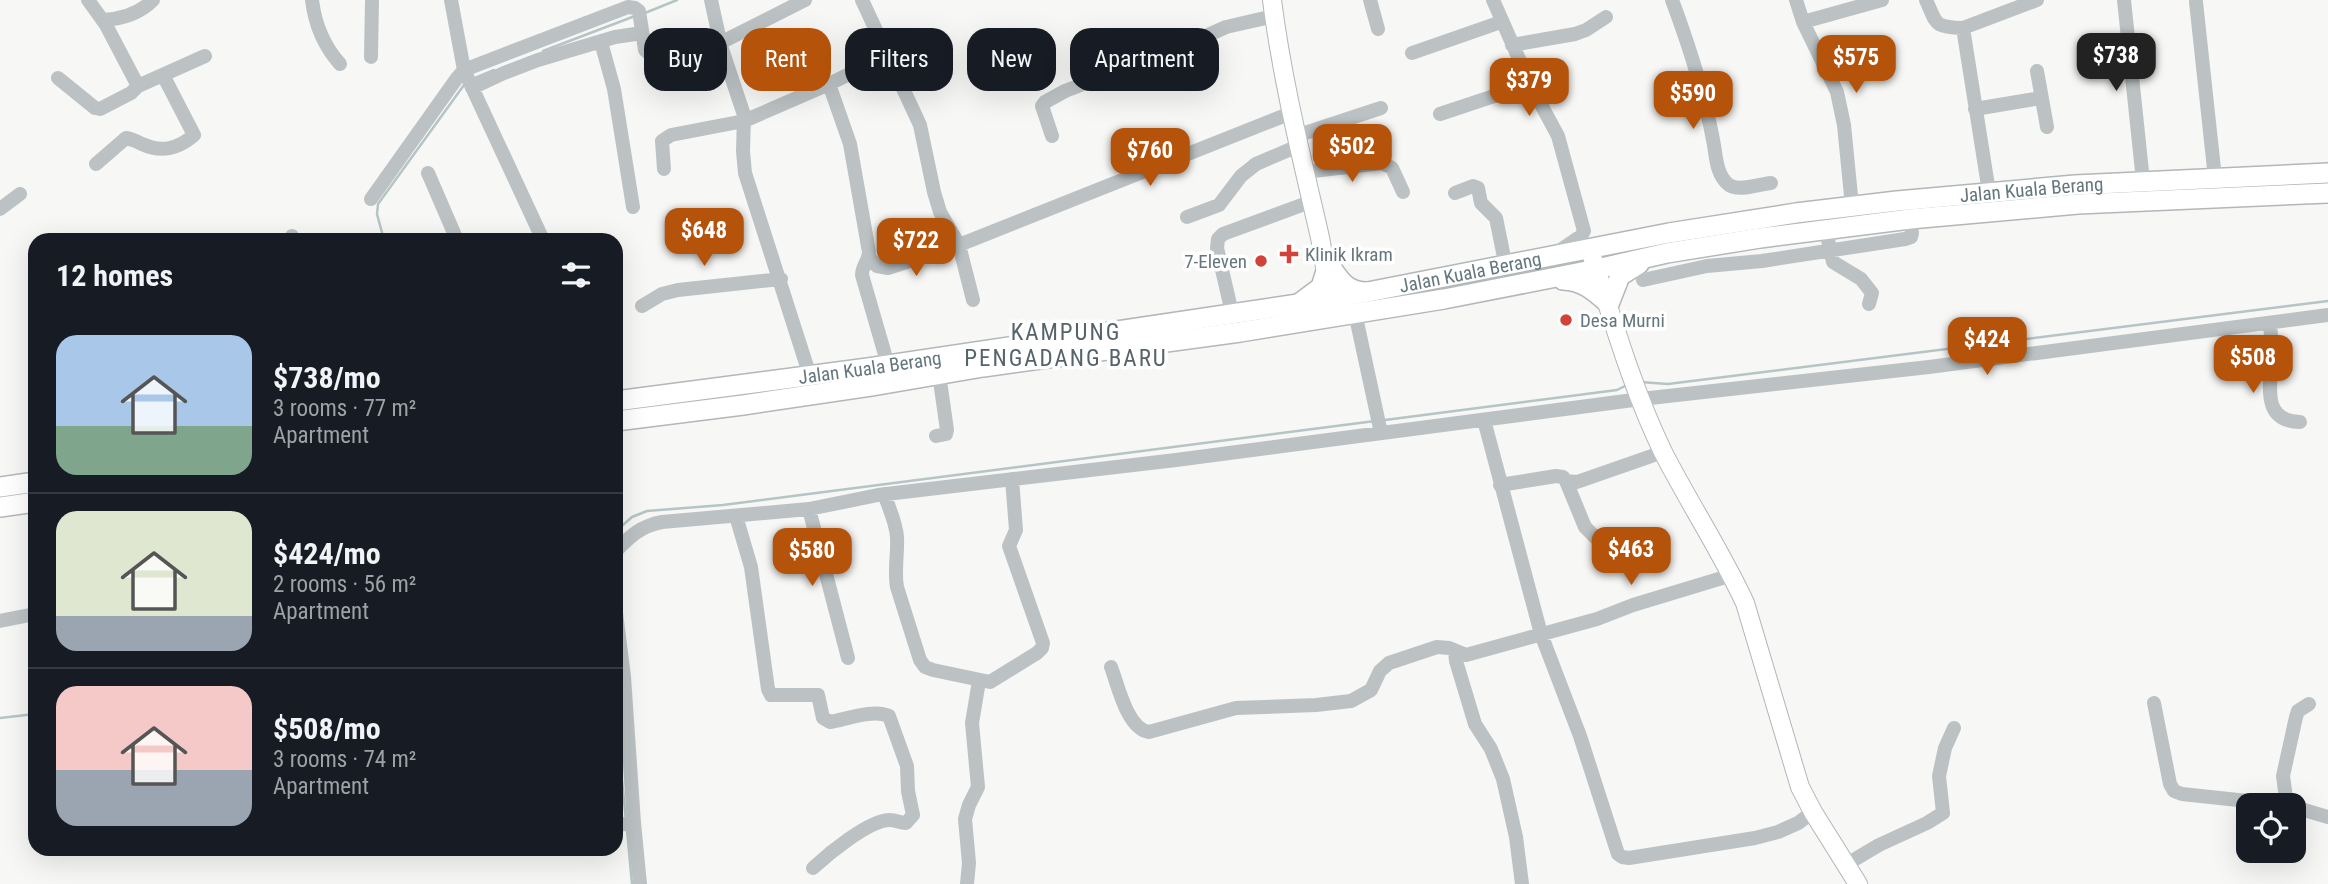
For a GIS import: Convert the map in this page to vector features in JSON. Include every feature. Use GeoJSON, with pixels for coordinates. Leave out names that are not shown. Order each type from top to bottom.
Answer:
{"type":"FeatureCollection","features":[{"type":"Feature","properties":{"kind":"highway","name":"Jalan Kuala Berang"},"geometry":{"type":"LineString","coordinates":[[623,420],[1240,332],[1288,332],[1343,310],[1368,292],[1590,250],[1668,243],[1852,206],[1989,192],[2143,181],[2328,173]]}},
{"type":"Feature","properties":{"kind":"highway","name":"Jalan Kuala Berang"},"geometry":{"type":"LineString","coordinates":[[623,397],[810,376],[1290,306],[1343,310],[1417,310],[1444,299],[1597,269],[1668,243],[1670,239],[1675,245],[1693,242],[1705,256],[1759,238],[1910,219],[2078,204],[2328,193]]}},
{"type":"Feature","properties":{"kind":"highway"},"geometry":{"type":"LineString","coordinates":[[1527,282],[1575,281],[1595,291],[1609,304],[1620,276],[1668,243]]}},
{"type":"Feature","properties":{"kind":"highway"},"geometry":{"type":"LineString","coordinates":[[1290,306],[1303,302],[1321,287],[1329,272],[1348,288],[1356,292],[1368,292]]}},
{"type":"Feature","properties":{"kind":"highway"},"geometry":{"type":"LineString","coordinates":[[0,487],[28,483]]}},
{"type":"Feature","properties":{"kind":"highway"},"geometry":{"type":"LineString","coordinates":[[0,507],[28,503]]}},
{"type":"Feature","properties":{"kind":"main road"},"geometry":{"type":"LineString","coordinates":[[1273,8],[1310,202],[1329,272],[1343,310]]}},
{"type":"Feature","properties":{"kind":"main road"},"geometry":{"type":"LineString","coordinates":[[1590,250],[1632,376],[1663,452],[1745,603],[1794,769],[1813,812],[1858,884]]}},
{"type":"Feature","properties":{"kind":"street"},"geometry":{"type":"LineString","coordinates":[[88,0],[103,20],[138,86]]}},
{"type":"Feature","properties":{"kind":"street"},"geometry":{"type":"LineString","coordinates":[[103,20],[119,19],[136,13],[153,0]]}},
{"type":"Feature","properties":{"kind":"street"},"geometry":{"type":"LineString","coordinates":[[312,0],[314,17],[321,36],[340,64]]}},
{"type":"Feature","properties":{"kind":"street"},"geometry":{"type":"LineString","coordinates":[[372,0],[372,57]]}},
{"type":"Feature","properties":{"kind":"street"},"geometry":{"type":"LineString","coordinates":[[451,0],[468,79],[540,233]]}},
{"type":"Feature","properties":{"kind":"street"},"geometry":{"type":"LineString","coordinates":[[711,0],[717,28]]}},
{"type":"Feature","properties":{"kind":"street"},"geometry":{"type":"LineString","coordinates":[[727,34],[805,0]]}},
{"type":"Feature","properties":{"kind":"street"},"geometry":{"type":"LineString","coordinates":[[862,0],[875,28]]}},
{"type":"Feature","properties":{"kind":"street"},"geometry":{"type":"LineString","coordinates":[[1370,0],[1378,29]]}},
{"type":"Feature","properties":{"kind":"street"},"geometry":{"type":"LineString","coordinates":[[1493,0],[1530,84],[1558,136],[1584,230],[1573,242],[1549,258]]}},
{"type":"Feature","properties":{"kind":"street"},"geometry":{"type":"LineString","coordinates":[[1672,0],[1705,97],[1718,166],[1723,177],[1728,185],[1737,188],[1771,183]]}},
{"type":"Feature","properties":{"kind":"street"},"geometry":{"type":"LineString","coordinates":[[1796,0],[1803,22],[1837,92],[1844,125],[1852,206]]}},
{"type":"Feature","properties":{"kind":"street"},"geometry":{"type":"LineString","coordinates":[[1803,22],[1882,0]]}},
{"type":"Feature","properties":{"kind":"street"},"geometry":{"type":"LineString","coordinates":[[1926,0],[1931,15],[1941,26],[1963,28],[2038,0]]}},
{"type":"Feature","properties":{"kind":"street"},"geometry":{"type":"LineString","coordinates":[[2124,0],[2143,181]]}},
{"type":"Feature","properties":{"kind":"street"},"geometry":{"type":"LineString","coordinates":[[2196,2],[2215,178]]}},
{"type":"Feature","properties":{"kind":"street"},"geometry":{"type":"LineString","coordinates":[[1052,136],[1043,108],[1045,102],[1082,84],[1273,8]]}},
{"type":"Feature","properties":{"kind":"street"},"geometry":{"type":"LineString","coordinates":[[468,79],[621,9],[640,21],[644,39]]}},
{"type":"Feature","properties":{"kind":"street"},"geometry":{"type":"LineString","coordinates":[[1512,45],[1574,34],[1606,17]]}},
{"type":"Feature","properties":{"kind":"street"},"geometry":{"type":"LineString","coordinates":[[371,199],[457,78],[468,79],[504,72],[615,37],[640,21]]}},
{"type":"Feature","properties":{"kind":"street"},"geometry":{"type":"LineString","coordinates":[[1412,53],[1502,22]]}},
{"type":"Feature","properties":{"kind":"street"},"geometry":{"type":"LineString","coordinates":[[1963,28],[1989,192]]}},
{"type":"Feature","properties":{"kind":"street"},"geometry":{"type":"LineString","coordinates":[[601,41],[614,89],[633,207]]}},
{"type":"Feature","properties":{"kind":"street"},"geometry":{"type":"LineString","coordinates":[[58,78],[95,108],[100,109],[131,93],[138,86],[205,56]]}},
{"type":"Feature","properties":{"kind":"street"},"geometry":{"type":"LineString","coordinates":[[727,65],[744,121],[745,173],[810,376]]}},
{"type":"Feature","properties":{"kind":"street"},"geometry":{"type":"LineString","coordinates":[[2037,71],[2047,127]]}},
{"type":"Feature","properties":{"kind":"street"},"geometry":{"type":"LineString","coordinates":[[96,164],[126,138],[155,149],[168,150],[194,135],[163,75]]}},
{"type":"Feature","properties":{"kind":"street"},"geometry":{"type":"LineString","coordinates":[[1440,114],[1530,84]]}},
{"type":"Feature","properties":{"kind":"street"},"geometry":{"type":"LineString","coordinates":[[831,90],[850,144],[869,257],[877,266],[888,268],[959,245],[1291,113]]}},
{"type":"Feature","properties":{"kind":"street"},"geometry":{"type":"LineString","coordinates":[[664,169],[661,146],[666,137],[744,121],[813,91]]}},
{"type":"Feature","properties":{"kind":"street"},"geometry":{"type":"LineString","coordinates":[[904,91],[920,125],[940,212],[959,245],[973,300]]}},
{"type":"Feature","properties":{"kind":"street"},"geometry":{"type":"LineString","coordinates":[[1975,109],[2042,98]]}},
{"type":"Feature","properties":{"kind":"street"},"geometry":{"type":"LineString","coordinates":[[1187,216],[1219,205],[1241,176],[1256,164],[1297,141],[1381,108]]}},
{"type":"Feature","properties":{"kind":"street"},"geometry":{"type":"LineString","coordinates":[[1304,172],[1382,163],[1392,168],[1403,192]]}},
{"type":"Feature","properties":{"kind":"street"},"geometry":{"type":"LineString","coordinates":[[428,173],[454,233]]}},
{"type":"Feature","properties":{"kind":"street"},"geometry":{"type":"LineString","coordinates":[[1455,193],[1473,186],[1478,188],[1481,203],[1496,218],[1506,267]]}},
{"type":"Feature","properties":{"kind":"street"},"geometry":{"type":"LineString","coordinates":[[0,209],[20,194]]}},
{"type":"Feature","properties":{"kind":"street"},"geometry":{"type":"LineString","coordinates":[[1232,313],[1217,248],[1218,239],[1223,234],[1310,202]]}},
{"type":"Feature","properties":{"kind":"street"},"geometry":{"type":"LineString","coordinates":[[1643,280],[1705,256],[1762,261],[1905,239],[1911,237],[1912,233],[1910,219]]}},
{"type":"Feature","properties":{"kind":"street"},"geometry":{"type":"LineString","coordinates":[[1826,229],[1830,257],[1838,267],[1867,285],[1872,293],[1870,304]]}},
{"type":"Feature","properties":{"kind":"street"},"geometry":{"type":"LineString","coordinates":[[1759,238],[1762,261]]}},
{"type":"Feature","properties":{"kind":"street"},"geometry":{"type":"LineString","coordinates":[[869,257],[862,268],[862,275],[888,365]]}},
{"type":"Feature","properties":{"kind":"street"},"geometry":{"type":"LineString","coordinates":[[642,306],[662,294],[678,290],[781,279]]}},
{"type":"Feature","properties":{"kind":"street"},"geometry":{"type":"LineString","coordinates":[[1343,310],[1379,424]]}},
{"type":"Feature","properties":{"kind":"street"},"geometry":{"type":"LineString","coordinates":[[623,544],[637,530],[648,524],[809,509],[884,494],[1012,479],[1379,424],[1484,420],[1640,397],[1929,367],[2328,315]]}},
{"type":"Feature","properties":{"kind":"street"},"geometry":{"type":"LineString","coordinates":[[2270,323],[2269,381],[2272,406],[2281,418],[2300,422]]}},
{"type":"Feature","properties":{"kind":"street"},"geometry":{"type":"LineString","coordinates":[[936,436],[946,434],[947,430],[939,374]]}},
{"type":"Feature","properties":{"kind":"street"},"geometry":{"type":"LineString","coordinates":[[1484,420],[1541,634],[1580,736],[1618,853],[1629,858],[1755,838],[1791,827],[1813,812]]}},
{"type":"Feature","properties":{"kind":"street"},"geometry":{"type":"LineString","coordinates":[[1566,481],[1577,482],[1663,452]]}},
{"type":"Feature","properties":{"kind":"street"},"geometry":{"type":"LineString","coordinates":[[1500,485],[1563,477],[1585,527],[1598,540]]}},
{"type":"Feature","properties":{"kind":"street"},"geometry":{"type":"LineString","coordinates":[[884,494],[897,538],[897,587],[920,660],[925,667],[933,670],[990,682],[1042,649],[1043,643],[1009,546],[1016,530],[1012,479]]}},
{"type":"Feature","properties":{"kind":"street"},"geometry":{"type":"LineString","coordinates":[[809,509],[848,658]]}},
{"type":"Feature","properties":{"kind":"street"},"geometry":{"type":"LineString","coordinates":[[736,516],[751,567],[768,690],[771,695],[818,695],[823,718],[830,722],[875,714],[889,716],[907,766],[913,815],[911,820],[902,823],[891,820],[880,823],[840,844],[813,868]]}},
{"type":"Feature","properties":{"kind":"street"},"geometry":{"type":"LineString","coordinates":[[1111,667],[1130,718],[1138,728],[1149,732],[1236,708],[1351,701],[1371,690],[1380,671],[1389,663],[1437,648],[1449,648],[1465,655],[1597,619],[1633,605],[1732,575]]}},
{"type":"Feature","properties":{"kind":"street"},"geometry":{"type":"LineString","coordinates":[[0,621],[28,615]]}},
{"type":"Feature","properties":{"kind":"street"},"geometry":{"type":"LineString","coordinates":[[1455,652],[1475,724],[1491,749],[1503,779],[1516,836],[1522,884]]}},
{"type":"Feature","properties":{"kind":"street"},"geometry":{"type":"LineString","coordinates":[[623,669],[626,824],[640,884]]}},
{"type":"Feature","properties":{"kind":"street"},"geometry":{"type":"LineString","coordinates":[[967,884],[969,863],[965,819],[978,786],[972,723],[979,681]]}},
{"type":"Feature","properties":{"kind":"street"},"geometry":{"type":"LineString","coordinates":[[2154,703],[2170,784],[2175,791],[2236,800]]}},
{"type":"Feature","properties":{"kind":"street"},"geometry":{"type":"LineString","coordinates":[[2285,793],[2283,776],[2296,717],[2298,710],[2309,704]]}},
{"type":"Feature","properties":{"kind":"street"},"geometry":{"type":"LineString","coordinates":[[1847,864],[1943,813],[1939,776],[1945,748],[1954,728]]}},
{"type":"Feature","properties":{"kind":"street"},"geometry":{"type":"LineString","coordinates":[[2306,811],[2328,817]]}},
{"type":"Feature","properties":{"kind":"waterway"},"geometry":{"type":"LineString","coordinates":[[645,13],[677,0]]}},
{"type":"Feature","properties":{"kind":"waterway"},"geometry":{"type":"LineString","coordinates":[[543,51],[635,16]]}},
{"type":"Feature","properties":{"kind":"waterway"},"geometry":{"type":"LineString","coordinates":[[475,78],[494,70]]}},
{"type":"Feature","properties":{"kind":"waterway"},"geometry":{"type":"LineString","coordinates":[[382,233],[377,214],[378,204],[464,85]]}},
{"type":"Feature","properties":{"kind":"waterway"},"geometry":{"type":"LineString","coordinates":[[1640,382],[1668,384],[2328,301]]}},
{"type":"Feature","properties":{"kind":"waterway"},"geometry":{"type":"LineString","coordinates":[[1385,420],[1617,390],[1627,385]]}},
{"type":"Feature","properties":{"kind":"waterway"},"geometry":{"type":"LineString","coordinates":[[623,525],[632,517],[647,511],[723,505],[1375,421]]}},
{"type":"Feature","properties":{"kind":"waterway"},"geometry":{"type":"LineString","coordinates":[[0,718],[28,715]]}},
{"type":"Feature","properties":{"kind":"waterway"},"geometry":{"type":"LineString","coordinates":[[623,791],[626,820]]}},
{"type":"Feature","properties":{"kind":"waterway"},"geometry":{"type":"LineString","coordinates":[[627,830],[632,884]]}},
{"type":"Feature","properties":{"kind":"place","name":"Klinik Ikram"},"geometry":{"type":"Point","coordinates":[1289,254]}},
{"type":"Feature","properties":{"kind":"place","name":"7-Eleven"},"geometry":{"type":"Point","coordinates":[1261,261]}},
{"type":"Feature","properties":{"kind":"place","name":"Desa Murni"},"geometry":{"type":"Point","coordinates":[1566,320]}},
{"type":"Feature","properties":{"kind":"district","name":"KAMPUNG PENGADANG BARU"},"geometry":{"type":"Point","coordinates":[1066,345]}}]}
